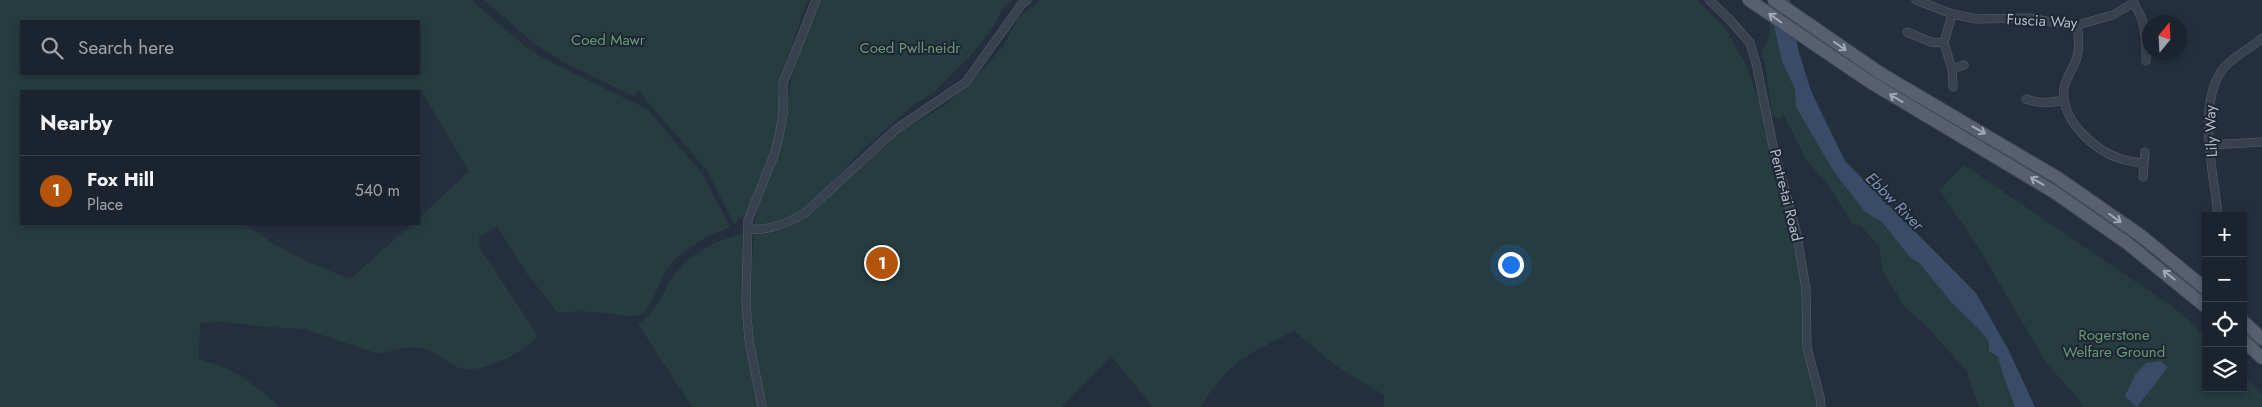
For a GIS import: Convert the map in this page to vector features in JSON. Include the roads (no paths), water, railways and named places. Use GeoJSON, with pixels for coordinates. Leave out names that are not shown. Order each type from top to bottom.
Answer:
{"type":"FeatureCollection","features":[{"type":"Feature","properties":{"kind":"main road"},"geometry":{"type":"LineString","coordinates":[[1749,0],[1894,97],[2054,192],[2128,243],[2202,304]]}},
{"type":"Feature","properties":{"kind":"main road"},"geometry":{"type":"LineString","coordinates":[[1774,0],[1880,73],[2058,178],[2140,235],[2202,286]]}},
{"type":"Feature","properties":{"kind":"main road"},"geometry":{"type":"LineString","coordinates":[[2247,325],[2262,339]]}},
{"type":"Feature","properties":{"kind":"main road"},"geometry":{"type":"LineString","coordinates":[[2247,344],[2262,358]]}},
{"type":"Feature","properties":{"kind":"street"},"geometry":{"type":"LineString","coordinates":[[762,407],[749,340],[746,303],[748,220],[774,155],[779,136],[783,83],[816,0]]}},
{"type":"Feature","properties":{"kind":"street"},"geometry":{"type":"LineString","coordinates":[[748,229],[771,228],[790,222],[804,213],[895,130],[966,82],[1020,5],[1027,0]]}},
{"type":"Feature","properties":{"kind":"street","name":"Pentre-tai Road"},"geometry":{"type":"LineString","coordinates":[[1709,0],[1730,20],[1750,44],[1756,62],[1773,146],[1796,231],[1806,289],[1807,348],[1821,407]]}},
{"type":"Feature","properties":{"kind":"street","name":"Fuscia Way"},"geometry":{"type":"LineString","coordinates":[[1916,0],[1952,14],[1977,19],[2028,18],[2077,26],[2113,15],[2133,2]]}},
{"type":"Feature","properties":{"kind":"street"},"geometry":{"type":"LineString","coordinates":[[2133,2],[2139,9],[2142,22],[2146,61]]}},
{"type":"Feature","properties":{"kind":"street"},"geometry":{"type":"LineString","coordinates":[[1952,14],[1944,43],[1952,69],[1953,87]]}},
{"type":"Feature","properties":{"kind":"street"},"geometry":{"type":"LineString","coordinates":[[2077,26],[2079,41],[2077,58],[2064,87],[2066,109],[2076,124],[2094,144],[2121,159],[2144,164]]}},
{"type":"Feature","properties":{"kind":"street"},"geometry":{"type":"LineString","coordinates":[[1907,32],[1931,42],[1944,43]]}},
{"type":"Feature","properties":{"kind":"street","name":"Lily Way"},"geometry":{"type":"LineString","coordinates":[[2218,212],[2210,145],[2208,106],[2217,78],[2230,62],[2262,38]]}},
{"type":"Feature","properties":{"kind":"street"},"geometry":{"type":"LineString","coordinates":[[1952,69],[1964,65]]}},
{"type":"Feature","properties":{"kind":"street"},"geometry":{"type":"LineString","coordinates":[[2026,98],[2048,104],[2064,100]]}},
{"type":"Feature","properties":{"kind":"street"},"geometry":{"type":"LineString","coordinates":[[2210,145],[2262,142]]}},
{"type":"Feature","properties":{"kind":"street"},"geometry":{"type":"LineString","coordinates":[[2143,176],[2145,152]]}},
{"type":"Feature","properties":{"kind":"water"},"geometry":{"type":"Polygon","coordinates":[[[1768,0],[1790,0],[1798,49],[1811,91],[1845,161],[1976,293],[2008,349],[2035,407],[2015,407],[1998,357],[1989,351],[1989,342],[1982,332],[1952,303],[1920,264],[1909,256],[1882,222],[1866,213],[1834,172],[1796,107],[1795,89],[1782,62],[1768,0]]]}},
{"type":"Feature","properties":{"kind":"water"},"geometry":{"type":"Polygon","coordinates":[[[2161,361],[2168,367],[2137,407],[2125,396],[2135,375],[2146,363],[2161,361]]]}},
{"type":"Feature","properties":{"kind":"place","name":"Fox Hill"},"geometry":{"type":"Point","coordinates":[882,263]}},
{"type":"Feature","properties":{"kind":"park label","name":"Coed Mawr"},"geometry":{"type":"Point","coordinates":[608,40]}},
{"type":"Feature","properties":{"kind":"park label","name":"Coed Pwll-neidr"},"geometry":{"type":"Point","coordinates":[910,48]}},
{"type":"Feature","properties":{"kind":"park label","name":"Rogerstone Welfare Ground"},"geometry":{"type":"Point","coordinates":[2114,344]}},
{"type":"Feature","properties":{"kind":"water label","name":"Ebbw River"},"geometry":{"type":"Point","coordinates":[1895,201]}}]}
